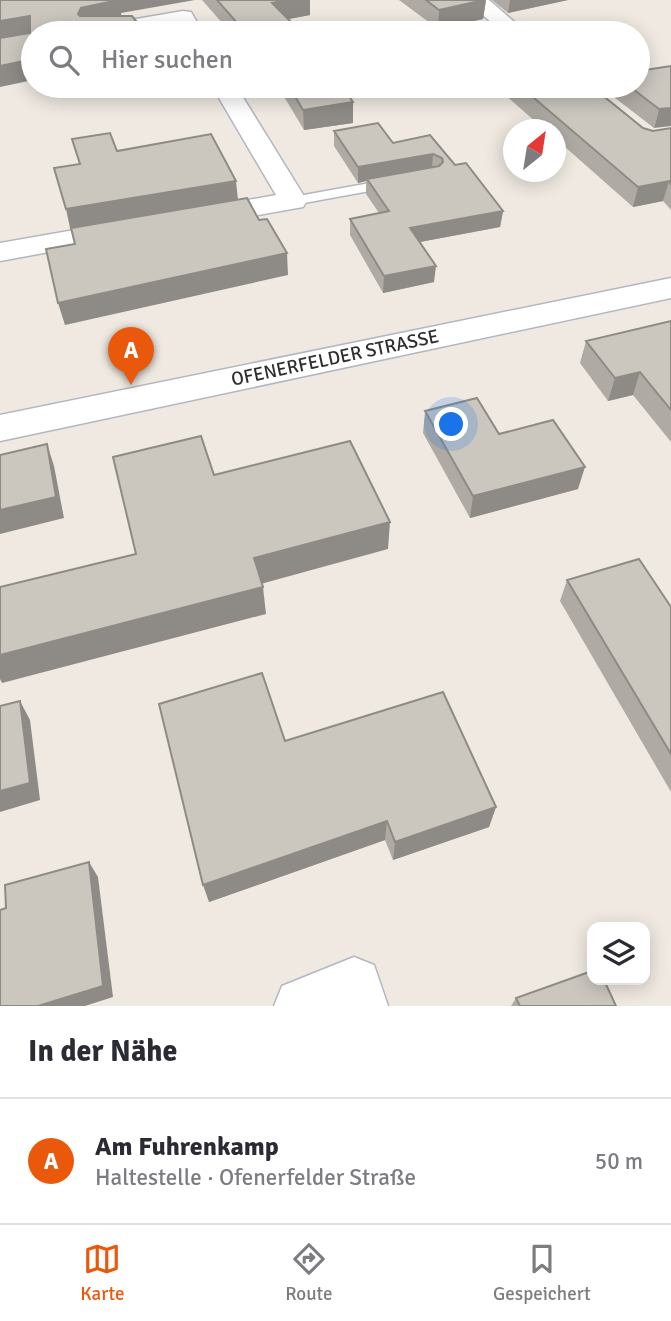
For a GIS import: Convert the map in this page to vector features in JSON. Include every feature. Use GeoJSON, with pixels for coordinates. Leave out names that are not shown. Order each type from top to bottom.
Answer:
{"type":"FeatureCollection","features":[{"type":"Feature","properties":{"kind":"street"},"geometry":{"type":"LineString","coordinates":[[476,0],[501,21]]}},
{"type":"Feature","properties":{"kind":"street"},"geometry":{"type":"LineString","coordinates":[[165,21],[183,18],[185,21]]}},
{"type":"Feature","properties":{"kind":"street"},"geometry":{"type":"LineString","coordinates":[[0,252],[293,201],[231,98]]}},
{"type":"Feature","properties":{"kind":"street","name":"OFENERFELDER STRASSE"},"geometry":{"type":"LineString","coordinates":[[0,428],[671,288]]}},
{"type":"Feature","properties":{"kind":"street"},"geometry":{"type":"LineString","coordinates":[[302,1006],[354,985],[360,1006]]}},
{"type":"Feature","properties":{"kind":"lane"},"geometry":{"type":"LineString","coordinates":[[293,201],[407,181]]}},
{"type":"Feature","properties":{"kind":"building"},"geometry":{"type":"Polygon","coordinates":[[[0,0],[118,0],[81,8],[78,14],[132,16],[136,21],[30,21],[30,16],[0,21],[0,0]]]}},
{"type":"Feature","properties":{"kind":"building"},"geometry":{"type":"Polygon","coordinates":[[[217,0],[289,0],[272,3],[290,21],[235,21],[217,0]]]}},
{"type":"Feature","properties":{"kind":"building"},"geometry":{"type":"Polygon","coordinates":[[[426,0],[484,0],[439,10],[426,0]]]}},
{"type":"Feature","properties":{"kind":"building"},"geometry":{"type":"Polygon","coordinates":[[[21,34],[21,62],[0,66],[0,38],[21,34]]]}},
{"type":"Feature","properties":{"kind":"building"},"geometry":{"type":"Polygon","coordinates":[[[671,66],[671,108],[659,109],[645,98],[650,98],[650,69],[671,66]]]}},
{"type":"Feature","properties":{"kind":"building"},"geometry":{"type":"Polygon","coordinates":[[[296,98],[350,98],[353,102],[303,110],[296,98]]]}},
{"type":"Feature","properties":{"kind":"building"},"geometry":{"type":"Polygon","coordinates":[[[534,98],[606,98],[643,128],[653,131],[671,128],[671,184],[669,181],[638,187],[566,125],[566,119],[559,119],[534,98]]]}},
{"type":"Feature","properties":{"kind":"building"},"geometry":{"type":"Polygon","coordinates":[[[378,123],[393,143],[430,135],[455,165],[466,163],[503,211],[410,228],[436,266],[384,276],[350,219],[389,211],[367,179],[439,166],[443,162],[442,158],[433,154],[358,167],[334,131],[378,123]]]}},
{"type":"Feature","properties":{"kind":"building"},"geometry":{"type":"Polygon","coordinates":[[[110,133],[117,151],[211,134],[236,181],[66,209],[54,168],[80,164],[72,139],[110,133]]]}},
{"type":"Feature","properties":{"kind":"building"},"geometry":{"type":"Polygon","coordinates":[[[247,198],[259,220],[267,219],[287,253],[58,303],[46,249],[75,244],[71,228],[247,198]]]}},
{"type":"Feature","properties":{"kind":"building"},"geometry":{"type":"Polygon","coordinates":[[[671,321],[671,410],[640,372],[615,378],[586,341],[671,321]]]}},
{"type":"Feature","properties":{"kind":"building"},"geometry":{"type":"Polygon","coordinates":[[[477,398],[499,434],[553,420],[585,467],[473,496],[425,411],[477,398]]]}},
{"type":"Feature","properties":{"kind":"building"},"geometry":{"type":"Polygon","coordinates":[[[201,436],[214,475],[350,441],[390,522],[254,558],[263,587],[0,655],[0,587],[136,554],[113,457],[201,436]]]}},
{"type":"Feature","properties":{"kind":"building"},"geometry":{"type":"Polygon","coordinates":[[[47,444],[56,497],[0,510],[0,455],[47,444]]]}},
{"type":"Feature","properties":{"kind":"building"},"geometry":{"type":"Polygon","coordinates":[[[639,559],[671,607],[671,754],[567,580],[639,559]]]}},
{"type":"Feature","properties":{"kind":"building"},"geometry":{"type":"Polygon","coordinates":[[[262,673],[285,741],[443,692],[496,807],[395,842],[387,821],[203,885],[159,704],[262,673]]]}},
{"type":"Feature","properties":{"kind":"building"},"geometry":{"type":"Polygon","coordinates":[[[20,701],[30,783],[0,791],[0,706],[20,701]]]}},
{"type":"Feature","properties":{"kind":"building"},"geometry":{"type":"Polygon","coordinates":[[[89,862],[103,986],[38,1006],[0,1006],[0,910],[6,908],[5,885],[89,862]]]}},
{"type":"Feature","properties":{"kind":"building"},"geometry":{"type":"Polygon","coordinates":[[[587,973],[587,985],[606,985],[616,1006],[520,1006],[516,998],[587,973]]]}},
{"type":"Feature","properties":{"kind":"place","name":"Am Fuhrenkamp"},"geometry":{"type":"Point","coordinates":[131,385]}}]}
